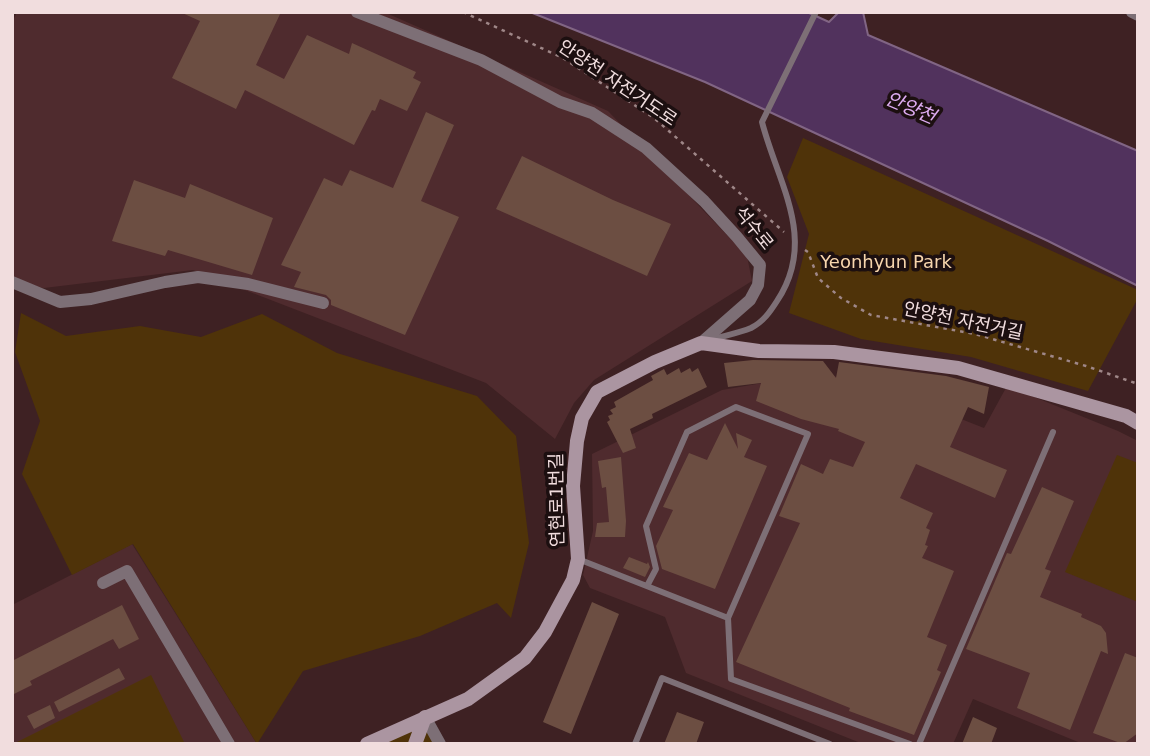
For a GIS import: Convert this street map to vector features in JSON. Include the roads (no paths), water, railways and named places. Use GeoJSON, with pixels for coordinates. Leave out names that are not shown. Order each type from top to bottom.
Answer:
{"type":"FeatureCollection","features":[{"type":"Feature","properties":{"kind":"street","name":"석수로"},"geometry":{"type":"LineString","coordinates":[[357,12],[481,60],[560,102],[592,113],[646,148],[704,201],[760,265],[758,285],[750,300],[701,343]]}},
{"type":"Feature","properties":{"kind":"street"},"geometry":{"type":"LineString","coordinates":[[1132,12],[1138,15]]}},
{"type":"Feature","properties":{"kind":"street"},"geometry":{"type":"LineString","coordinates":[[12,282],[60,302],[91,299],[198,277],[248,284],[323,303]]}},
{"type":"Feature","properties":{"kind":"street"},"geometry":{"type":"LineString","coordinates":[[701,343],[759,351],[834,352],[958,368],[1076,401],[1138,422]]}},
{"type":"Feature","properties":{"kind":"street","name":"연현로1번길"},"geometry":{"type":"LineString","coordinates":[[367,744],[468,699],[526,658],[545,632],[573,580],[578,559],[573,486],[582,418],[597,392],[655,362],[701,343]]}},
{"type":"Feature","properties":{"kind":"street"},"geometry":{"type":"LineString","coordinates":[[103,583],[127,571],[229,744]]}},
{"type":"Feature","properties":{"kind":"street"},"geometry":{"type":"LineString","coordinates":[[415,744],[425,717]]}},
{"type":"Feature","properties":{"kind":"street"},"geometry":{"type":"LineString","coordinates":[[425,717],[440,744]]}},
{"type":"Feature","properties":{"kind":"lane"},"geometry":{"type":"LineString","coordinates":[[701,343],[753,327],[768,316],[785,290],[795,260],[796,228],[762,122],[816,12]]}},
{"type":"Feature","properties":{"kind":"lane"},"geometry":{"type":"LineString","coordinates":[[647,586],[656,569],[646,526],[687,432],[736,407],[808,434],[728,618],[731,679],[910,744]]}},
{"type":"Feature","properties":{"kind":"lane"},"geometry":{"type":"LineString","coordinates":[[919,744],[1053,432]]}},
{"type":"Feature","properties":{"kind":"lane"},"geometry":{"type":"LineString","coordinates":[[578,559],[728,618]]}},
{"type":"Feature","properties":{"kind":"lane"},"geometry":{"type":"LineString","coordinates":[[635,744],[662,678],[826,743]]}},
{"type":"Feature","properties":{"kind":"water","name":"안양천"},"geometry":{"type":"Polygon","coordinates":[[[530,12],[807,12],[829,22],[839,12],[863,12],[868,35],[1138,151],[1138,286],[1048,241],[705,82],[530,12]]]}},
{"type":"Feature","properties":{"kind":"park label","name":"Yeonhyun Park"},"geometry":{"type":"Point","coordinates":[886,263]}}]}
